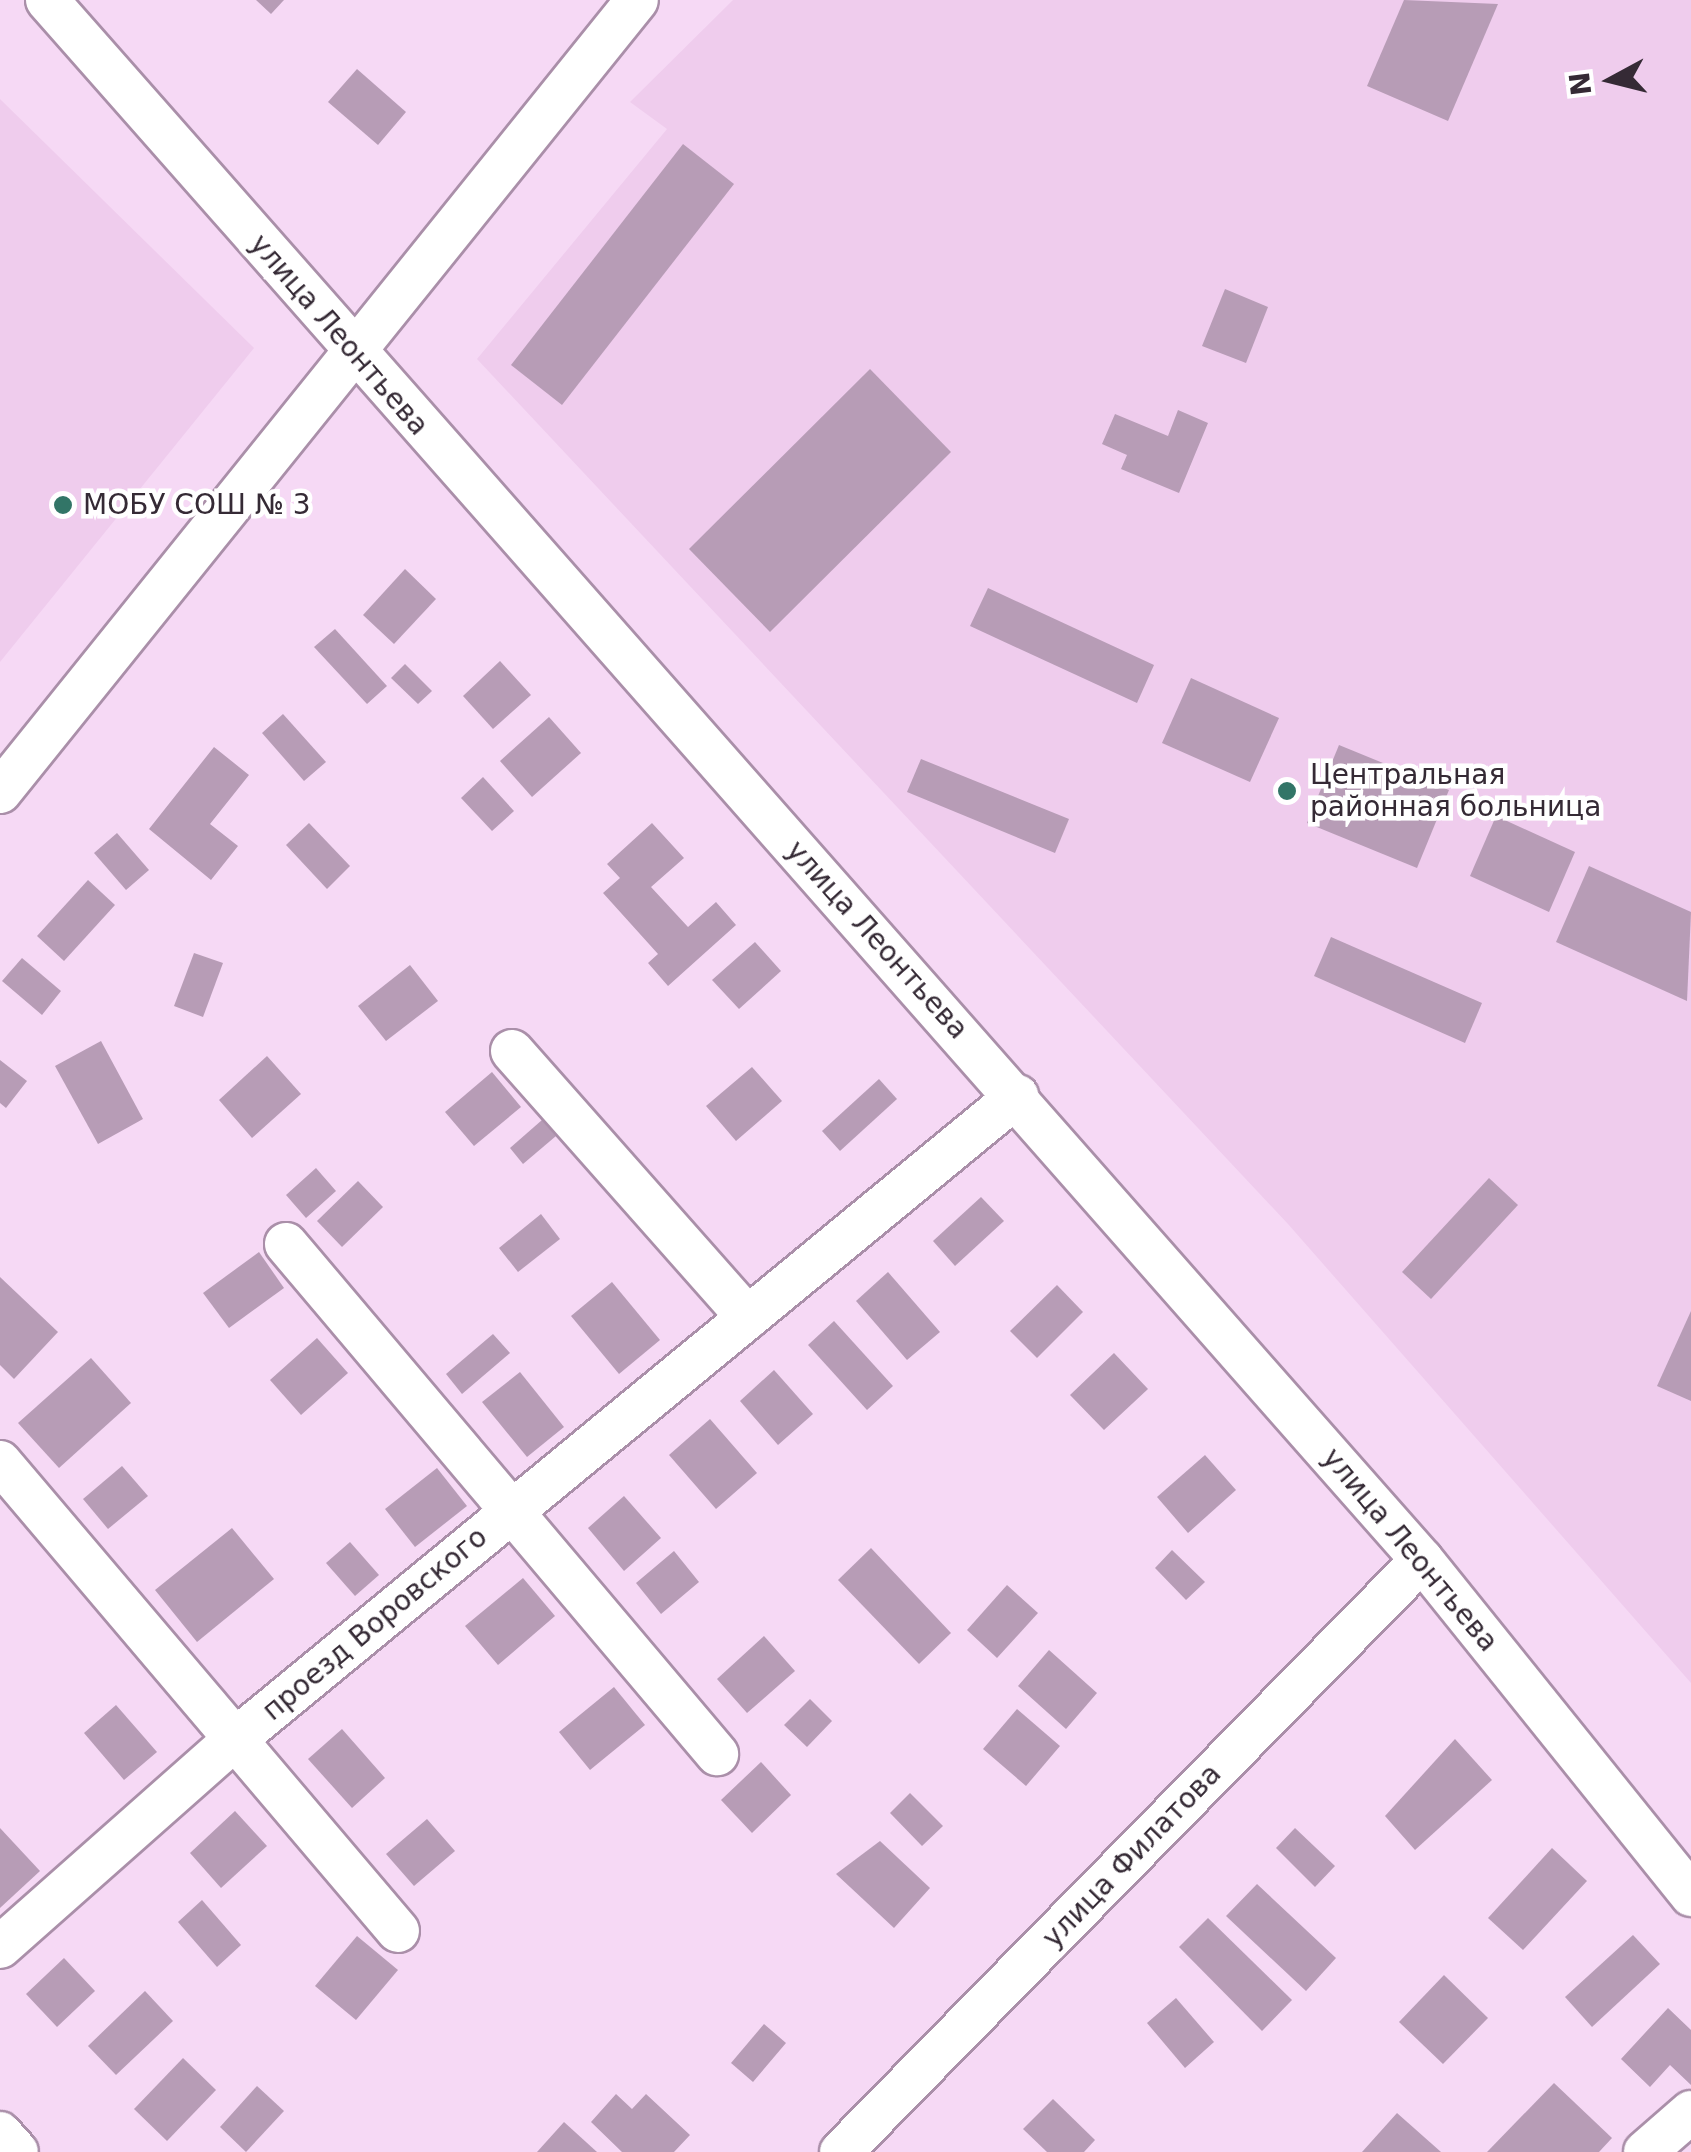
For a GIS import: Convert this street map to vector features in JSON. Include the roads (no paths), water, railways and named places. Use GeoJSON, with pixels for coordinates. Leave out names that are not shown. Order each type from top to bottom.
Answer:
{"type":"FeatureCollection","features":[{"type":"Feature","properties":{"kind":"street","name":"улица Леонтьева"},"geometry":{"type":"LineString","coordinates":[[47,0],[354,355],[1017,1096],[1422,1560],[1691,1895]]}},
{"type":"Feature","properties":{"kind":"street"},"geometry":{"type":"LineString","coordinates":[[0,792],[637,0]]}},
{"type":"Feature","properties":{"kind":"street"},"geometry":{"type":"LineString","coordinates":[[512,1051],[748,1318]]}},
{"type":"Feature","properties":{"kind":"street","name":"проезд Воровского"},"geometry":{"type":"LineString","coordinates":[[0,1947],[232,1742],[1017,1096]]}},
{"type":"Feature","properties":{"kind":"street"},"geometry":{"type":"LineString","coordinates":[[286,1244],[517,1506],[717,1754]]}},
{"type":"Feature","properties":{"kind":"street"},"geometry":{"type":"LineString","coordinates":[[0,1462],[232,1742],[398,1931]]}},
{"type":"Feature","properties":{"kind":"street","name":"улица Филатова"},"geometry":{"type":"LineString","coordinates":[[841,2152],[1422,1560]]}},
{"type":"Feature","properties":{"kind":"street"},"geometry":{"type":"LineString","coordinates":[[1646,2152],[1691,2112]]}},
{"type":"Feature","properties":{"kind":"street"},"geometry":{"type":"LineString","coordinates":[[0,2133],[16,2152]]}},
{"type":"Feature","properties":{"kind":"place","name":"МОБУ СОШ № 3"},"geometry":{"type":"Point","coordinates":[63,505]}},
{"type":"Feature","properties":{"kind":"place","name":"Центральная районная больница"},"geometry":{"type":"Point","coordinates":[1287,791]}}]}
